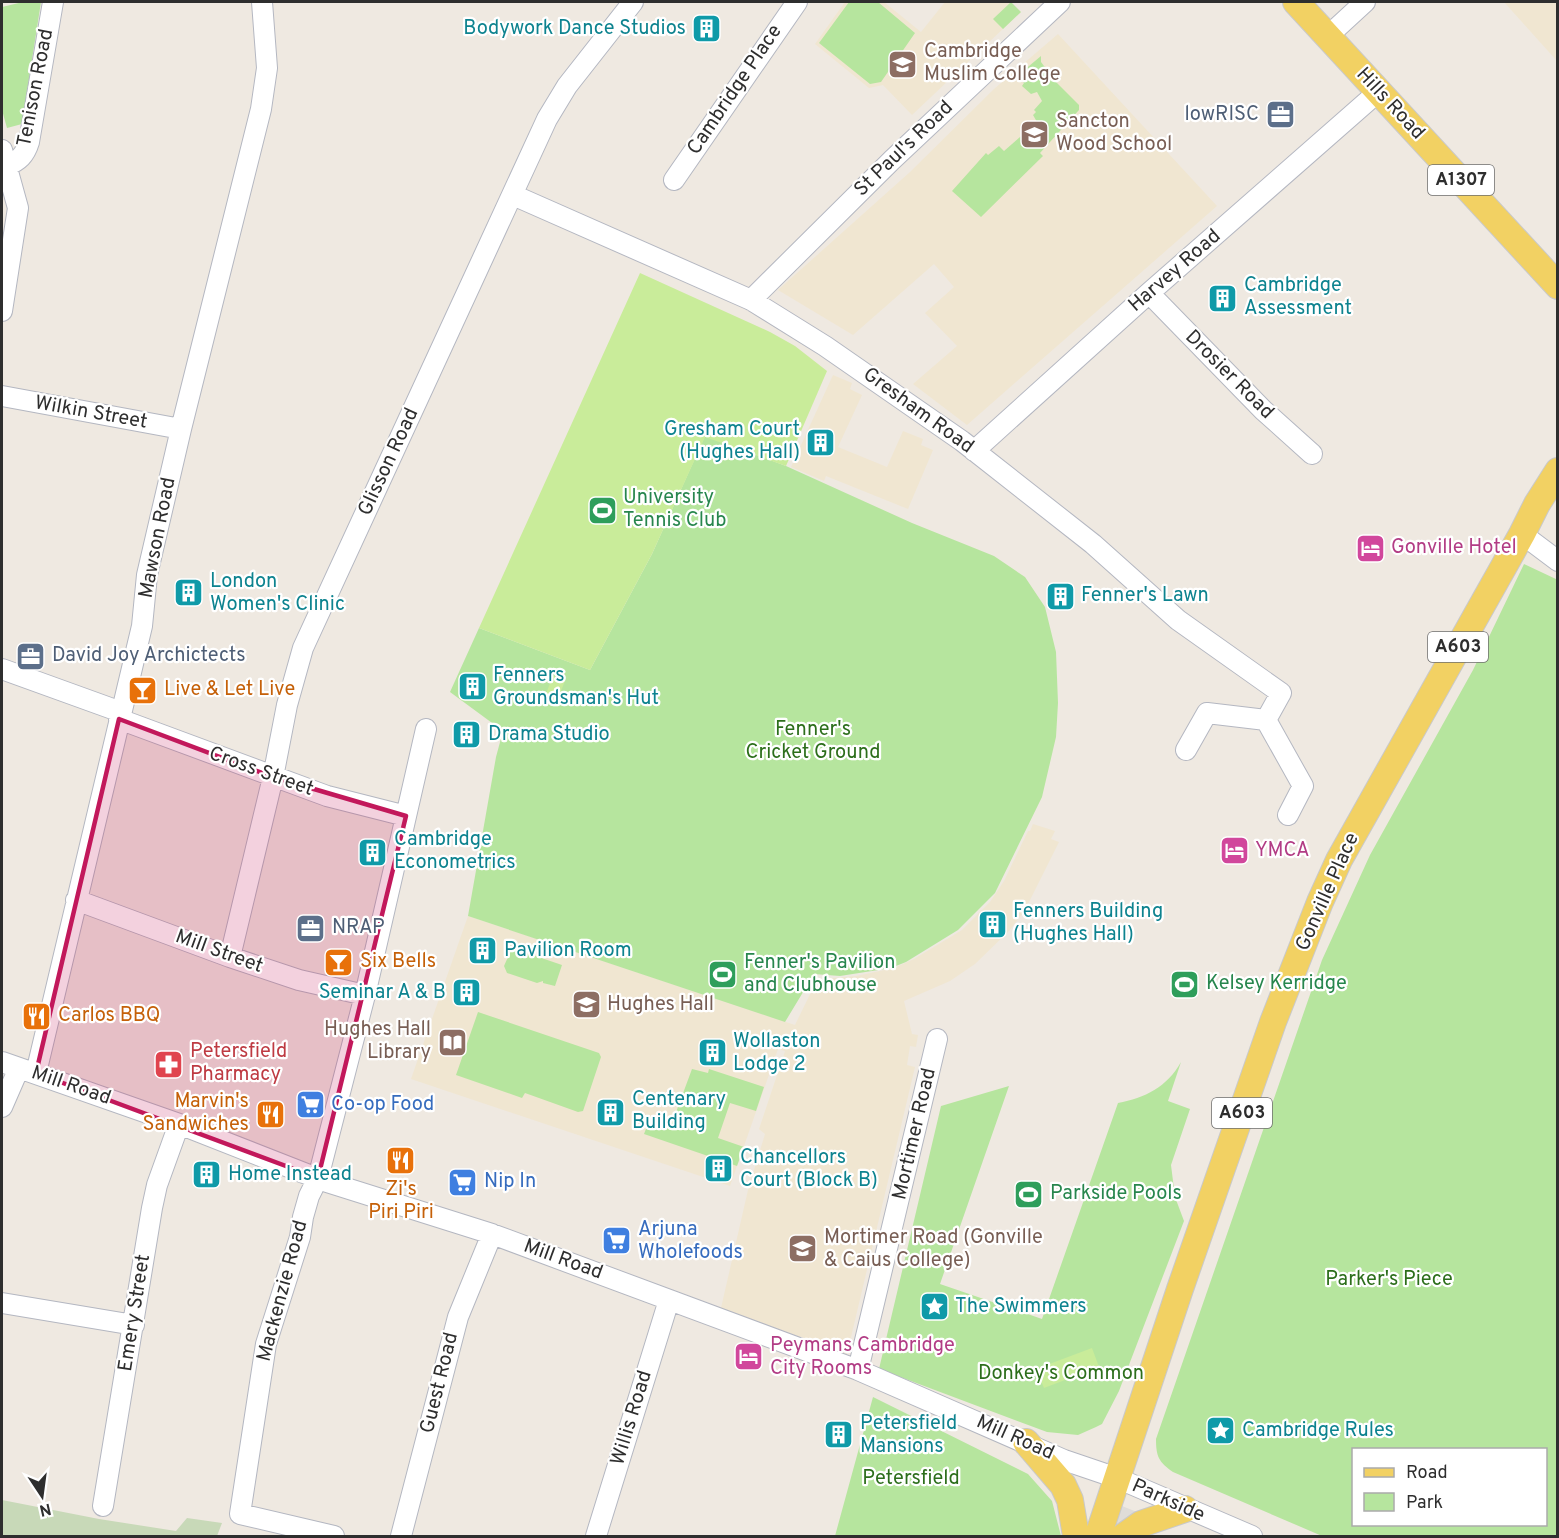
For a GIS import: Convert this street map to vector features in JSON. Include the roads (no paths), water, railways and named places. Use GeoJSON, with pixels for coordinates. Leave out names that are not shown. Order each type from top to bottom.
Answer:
{"type":"FeatureCollection","features":[{"type":"Feature","properties":{"kind":"main road","name":"Hills Road"},"geometry":{"type":"LineString","coordinates":[[1296,2],[1557,286]]}},
{"type":"Feature","properties":{"kind":"main road","name":"Gonville Place"},"geometry":{"type":"LineString","coordinates":[[1098,1536],[1180,1289],[1273,1022],[1320,902],[1350,840],[1557,471]]}},
{"type":"Feature","properties":{"kind":"main road"},"geometry":{"type":"LineString","coordinates":[[1026,1442],[1063,1485],[1070,1500],[1076,1536]]}},
{"type":"Feature","properties":{"kind":"main road"},"geometry":{"type":"LineString","coordinates":[[1124,1536],[1142,1524],[1185,1509]]}},
{"type":"Feature","properties":{"kind":"street","name":"Tenison Road"},"geometry":{"type":"LineString","coordinates":[[4,158],[16,162],[25,154],[29,142],[53,2]]}},
{"type":"Feature","properties":{"kind":"street","name":"Mawson Road"},"geometry":{"type":"LineString","coordinates":[[2,1107],[19,1068],[76,900],[142,626],[147,575],[263,98],[267,68],[262,2]]}},
{"type":"Feature","properties":{"kind":"street","name":"Glisson Road"},"geometry":{"type":"LineString","coordinates":[[230,957],[273,777],[287,705],[303,648],[547,119],[567,86],[633,2]]}},
{"type":"Feature","properties":{"kind":"street","name":"Cambridge Place"},"geometry":{"type":"LineString","coordinates":[[674,180],[797,2]]}},
{"type":"Feature","properties":{"kind":"street","name":"St Paul's Road"},"geometry":{"type":"LineString","coordinates":[[751,300],[892,160],[1060,2]]}},
{"type":"Feature","properties":{"kind":"street"},"geometry":{"type":"LineString","coordinates":[[1328,36],[1365,2]]}},
{"type":"Feature","properties":{"kind":"street","name":"Harvey Road"},"geometry":{"type":"LineString","coordinates":[[974,451],[1149,293],[1378,92]]}},
{"type":"Feature","properties":{"kind":"street","name":"Tenison Road"},"geometry":{"type":"LineString","coordinates":[[2,311],[18,208],[4,158]]}},
{"type":"Feature","properties":{"kind":"street","name":"Gresham Road"},"geometry":{"type":"LineString","coordinates":[[513,195],[751,300],[825,346],[962,441],[1093,544],[1178,620],[1281,693],[1266,720]]}},
{"type":"Feature","properties":{"kind":"street","name":"Drosier Road"},"geometry":{"type":"LineString","coordinates":[[1149,293],[1263,410],[1312,454]]}},
{"type":"Feature","properties":{"kind":"street","name":"Wilkin Street"},"geometry":{"type":"LineString","coordinates":[[2,396],[181,429]]}},
{"type":"Feature","properties":{"kind":"street"},"geometry":{"type":"LineString","coordinates":[[1522,534],[1557,561]]}},
{"type":"Feature","properties":{"kind":"street","name":"Cross Street"},"geometry":{"type":"LineString","coordinates":[[2,669],[273,777],[338,799],[406,816]]}},
{"type":"Feature","properties":{"kind":"street"},"geometry":{"type":"LineString","coordinates":[[1186,750],[1207,713],[1266,720],[1303,786],[1288,815]]}},
{"type":"Feature","properties":{"kind":"street","name":"Mackenzie Road"},"geometry":{"type":"LineString","coordinates":[[334,1536],[240,1514],[266,1344],[300,1237],[309,1196],[318,1178],[365,995],[426,729]]}},
{"type":"Feature","properties":{"kind":"street","name":"Mill Street"},"geometry":{"type":"LineString","coordinates":[[76,900],[230,957],[300,980],[365,995]]}},
{"type":"Feature","properties":{"kind":"street","name":"Mortimer Road"},"geometry":{"type":"LineString","coordinates":[[858,1370],[937,1038]]}},
{"type":"Feature","properties":{"kind":"street","name":"Mill Road"},"geometry":{"type":"LineString","coordinates":[[19,1068],[179,1124],[318,1178],[492,1234],[858,1370],[1065,1460],[1117,1478]]}},
{"type":"Feature","properties":{"kind":"street","name":"Emery Street"},"geometry":{"type":"LineString","coordinates":[[103,1506],[152,1208],[157,1185],[179,1124]]}},
{"type":"Feature","properties":{"kind":"street","name":"Guest Road"},"geometry":{"type":"LineString","coordinates":[[401,1536],[458,1317],[492,1234]]}},
{"type":"Feature","properties":{"kind":"street","name":"Willis Road"},"geometry":{"type":"LineString","coordinates":[[596,1536],[669,1300]]}},
{"type":"Feature","properties":{"kind":"street"},"geometry":{"type":"LineString","coordinates":[[2,1303],[134,1325]]}},
{"type":"Feature","properties":{"kind":"street","name":"Parkside"},"geometry":{"type":"LineString","coordinates":[[1117,1478],[1252,1536]]}},
{"type":"Feature","properties":{"kind":"place","name":"Bodywork Dance Studios"},"geometry":{"type":"Point","coordinates":[707,29]}},
{"type":"Feature","properties":{"kind":"place","name":"Cambridge Muslim College"},"geometry":{"type":"Point","coordinates":[903,64]}},
{"type":"Feature","properties":{"kind":"place","name":"lowRISC"},"geometry":{"type":"Point","coordinates":[1280,115]}},
{"type":"Feature","properties":{"kind":"place","name":"Sancton Wood School"},"geometry":{"type":"Point","coordinates":[1035,134]}},
{"type":"Feature","properties":{"kind":"place","name":"Cambridge Assessment"},"geometry":{"type":"Point","coordinates":[1223,298]}},
{"type":"Feature","properties":{"kind":"place","name":"Gresham Court (Hughes Hall)"},"geometry":{"type":"Point","coordinates":[821,442]}},
{"type":"Feature","properties":{"kind":"place","name":"University Tennis Club"},"geometry":{"type":"Point","coordinates":[602,510]}},
{"type":"Feature","properties":{"kind":"place","name":"Gonville Hotel"},"geometry":{"type":"Point","coordinates":[1370,548]}},
{"type":"Feature","properties":{"kind":"place","name":"London Women's Clinic"},"geometry":{"type":"Point","coordinates":[189,593]}},
{"type":"Feature","properties":{"kind":"place","name":"Fenner's Lawn"},"geometry":{"type":"Point","coordinates":[1060,596]}},
{"type":"Feature","properties":{"kind":"place","name":"David Joy Archictects"},"geometry":{"type":"Point","coordinates":[31,656]}},
{"type":"Feature","properties":{"kind":"place","name":"Fenners Groundsman's Hut"},"geometry":{"type":"Point","coordinates":[472,687]}},
{"type":"Feature","properties":{"kind":"place","name":"Live & Let Live"},"geometry":{"type":"Point","coordinates":[143,690]}},
{"type":"Feature","properties":{"kind":"place","name":"Drama Studio"},"geometry":{"type":"Point","coordinates":[467,735]}},
{"type":"Feature","properties":{"kind":"place","name":"YMCA"},"geometry":{"type":"Point","coordinates":[1234,851]}},
{"type":"Feature","properties":{"kind":"place","name":"Cambridge Econometrics"},"geometry":{"type":"Point","coordinates":[373,852]}},
{"type":"Feature","properties":{"kind":"place","name":"Fenners Building (Hughes Hall)"},"geometry":{"type":"Point","coordinates":[992,924]}},
{"type":"Feature","properties":{"kind":"place","name":"NRAP"},"geometry":{"type":"Point","coordinates":[311,928]}},
{"type":"Feature","properties":{"kind":"place","name":"Pavilion Room"},"geometry":{"type":"Point","coordinates":[483,951]}},
{"type":"Feature","properties":{"kind":"place","name":"Six Bells"},"geometry":{"type":"Point","coordinates":[339,962]}},
{"type":"Feature","properties":{"kind":"place","name":"Fenner's Pavilion and Clubhouse"},"geometry":{"type":"Point","coordinates":[723,974]}},
{"type":"Feature","properties":{"kind":"place","name":"Kelsey Kerridge"},"geometry":{"type":"Point","coordinates":[1185,984]}},
{"type":"Feature","properties":{"kind":"place","name":"Seminar A & B"},"geometry":{"type":"Point","coordinates":[467,993]}},
{"type":"Feature","properties":{"kind":"place","name":"Hughes Hall"},"geometry":{"type":"Point","coordinates":[586,1005]}},
{"type":"Feature","properties":{"kind":"place","name":"Carlos BBQ"},"geometry":{"type":"Point","coordinates":[37,1016]}},
{"type":"Feature","properties":{"kind":"place","name":"Hughes Hall Library"},"geometry":{"type":"Point","coordinates":[452,1042]}},
{"type":"Feature","properties":{"kind":"place","name":"Wollaston Lodge 2"},"geometry":{"type":"Point","coordinates":[712,1053]}},
{"type":"Feature","properties":{"kind":"place","name":"Petersfield Pharmacy"},"geometry":{"type":"Point","coordinates":[169,1064]}},
{"type":"Feature","properties":{"kind":"place","name":"Co-op Food"},"geometry":{"type":"Point","coordinates":[310,1105]}},
{"type":"Feature","properties":{"kind":"place","name":"Centenary Building"},"geometry":{"type":"Point","coordinates":[611,1112]}},
{"type":"Feature","properties":{"kind":"place","name":"Marvin's Sandwiches"},"geometry":{"type":"Point","coordinates":[270,1114]}},
{"type":"Feature","properties":{"kind":"place","name":"Zi's Piri Piri"},"geometry":{"type":"Point","coordinates":[401,1160]}},
{"type":"Feature","properties":{"kind":"place","name":"Chancellors Court (Block B)"},"geometry":{"type":"Point","coordinates":[719,1169]}},
{"type":"Feature","properties":{"kind":"place","name":"Home Instead"},"geometry":{"type":"Point","coordinates":[207,1175]}},
{"type":"Feature","properties":{"kind":"place","name":"Nip In"},"geometry":{"type":"Point","coordinates":[463,1182]}},
{"type":"Feature","properties":{"kind":"place","name":"Parkside Pools"},"geometry":{"type":"Point","coordinates":[1029,1194]}},
{"type":"Feature","properties":{"kind":"place","name":"Arjuna Wholefoods"},"geometry":{"type":"Point","coordinates":[617,1241]}},
{"type":"Feature","properties":{"kind":"place","name":"Mortimer Road (Gonville & Caius College)"},"geometry":{"type":"Point","coordinates":[803,1249]}},
{"type":"Feature","properties":{"kind":"place","name":"The Swimmers"},"geometry":{"type":"Point","coordinates":[934,1307]}},
{"type":"Feature","properties":{"kind":"place","name":"Peymans Cambridge City Rooms"},"geometry":{"type":"Point","coordinates":[749,1357]}},
{"type":"Feature","properties":{"kind":"place","name":"Cambridge Rules"},"geometry":{"type":"Point","coordinates":[1221,1431]}},
{"type":"Feature","properties":{"kind":"place","name":"Petersfield Mansions"},"geometry":{"type":"Point","coordinates":[839,1435]}},
{"type":"Feature","properties":{"kind":"park label","name":"Fenner's Cricket Ground"},"geometry":{"type":"Point","coordinates":[813,742]}},
{"type":"Feature","properties":{"kind":"park label","name":"Parker's Piece"},"geometry":{"type":"Point","coordinates":[1389,1280]}},
{"type":"Feature","properties":{"kind":"park label","name":"Donkey's Common"},"geometry":{"type":"Point","coordinates":[1061,1374]}},
{"type":"Feature","properties":{"kind":"park label","name":"Petersfield"},"geometry":{"type":"Point","coordinates":[911,1479]}}]}
